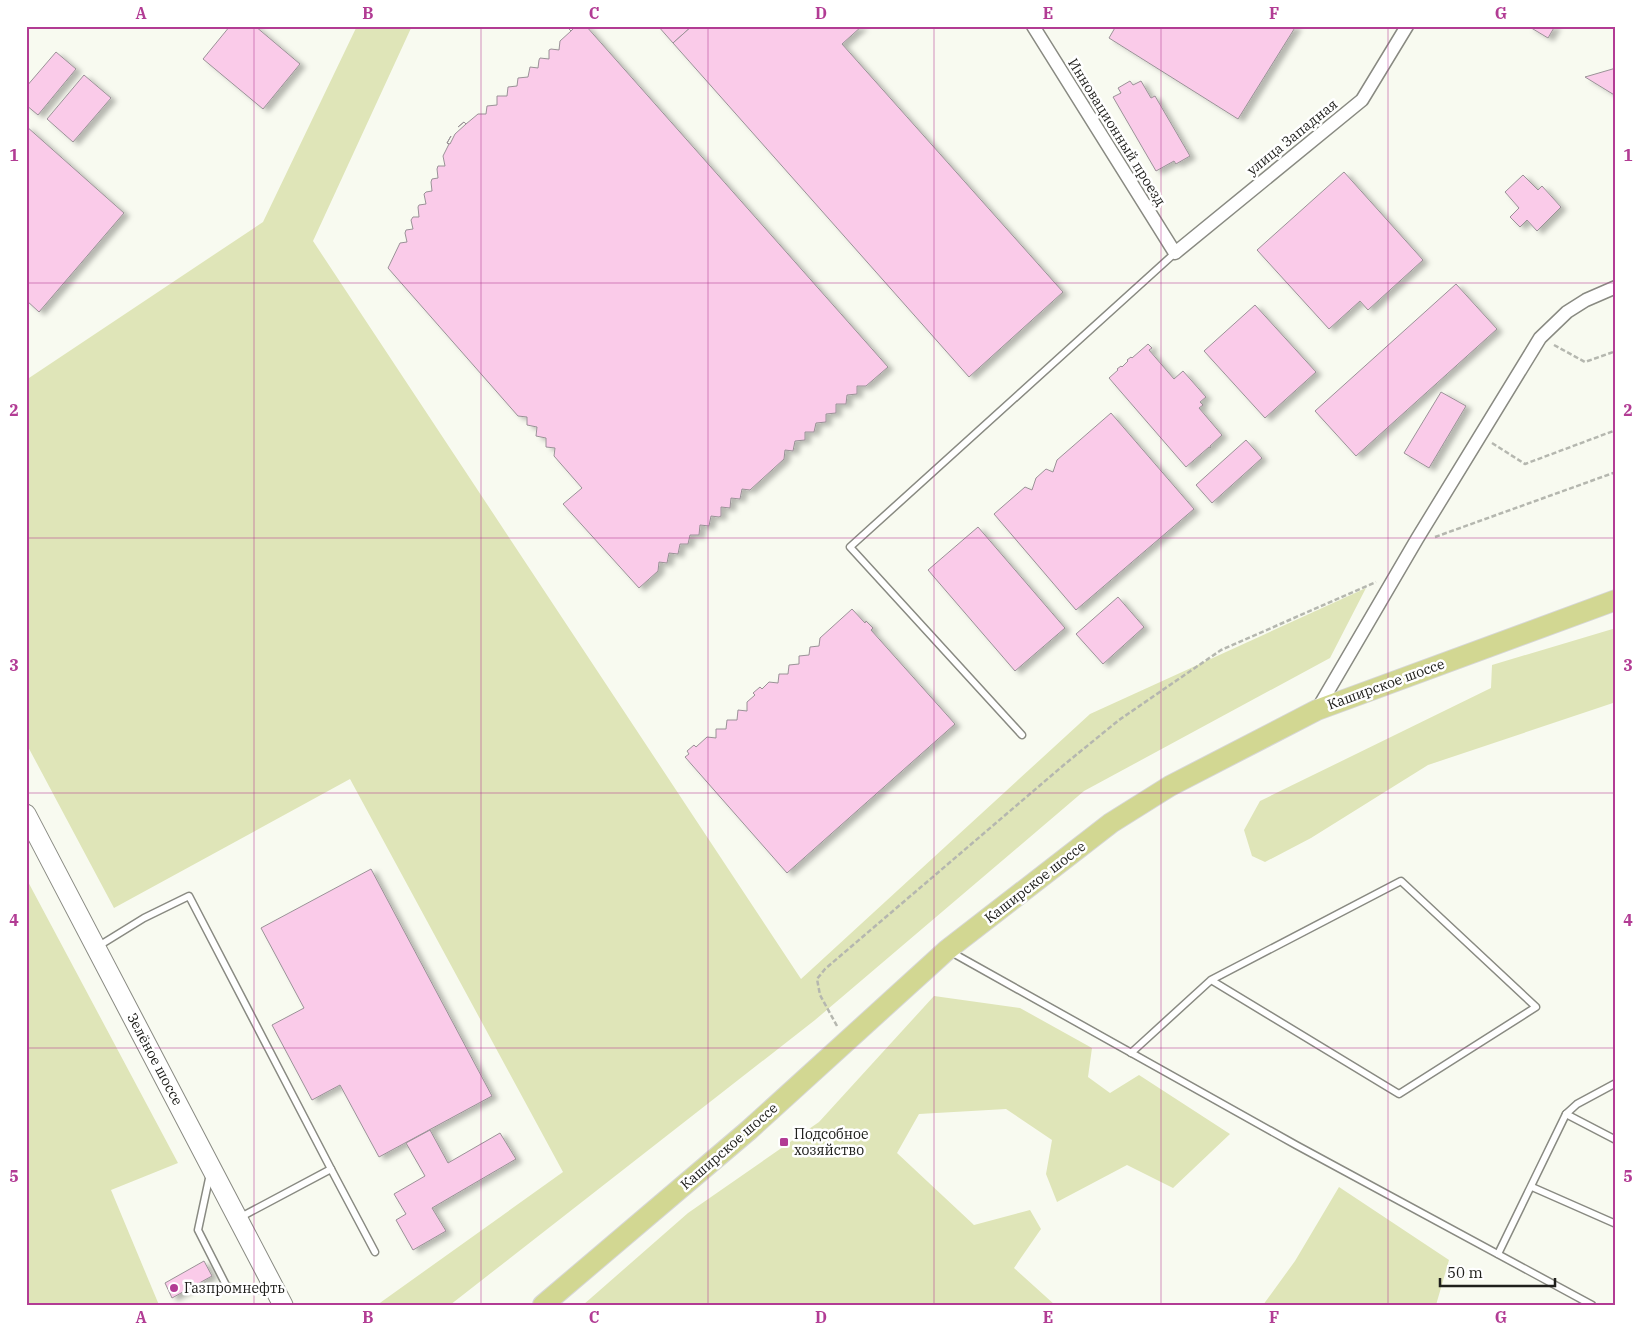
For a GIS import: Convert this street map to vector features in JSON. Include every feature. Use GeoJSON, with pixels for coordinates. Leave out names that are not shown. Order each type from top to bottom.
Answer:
{"type":"FeatureCollection","features":[{"type":"Feature","properties":{"kind":"main road","name":"Каширское шоссе"},"geometry":{"type":"LineString","coordinates":[[543,1305],[748,1130],[947,950],[1111,823],[1170,786],[1317,710],[1616,600]]}},
{"type":"Feature","properties":{"kind":"main road","name":"Зелёное шоссе"},"geometry":{"type":"LineString","coordinates":[[26,814],[279,1298]]}},
{"type":"Feature","properties":{"kind":"street","name":"Инновационный проезд"},"geometry":{"type":"LineString","coordinates":[[1034,26],[1175,253]]}},
{"type":"Feature","properties":{"kind":"street","name":"улица Западная"},"geometry":{"type":"LineString","coordinates":[[1175,253],[1362,100],[1407,26]]}},
{"type":"Feature","properties":{"kind":"street"},"geometry":{"type":"LineString","coordinates":[[1317,710],[1416,539],[1540,338],[1567,312],[1586,300],[1616,287]]}},
{"type":"Feature","properties":{"kind":"lane"},"geometry":{"type":"LineString","coordinates":[[1022,735],[850,546],[1175,253]]}},
{"type":"Feature","properties":{"kind":"lane"},"geometry":{"type":"LineString","coordinates":[[1131,1053],[1211,980],[1402,881],[1536,1007],[1400,1094],[1211,980]]}},
{"type":"Feature","properties":{"kind":"lane"},"geometry":{"type":"LineString","coordinates":[[96,947],[144,918],[189,896],[375,1252]]}},
{"type":"Feature","properties":{"kind":"lane"},"geometry":{"type":"LineString","coordinates":[[947,950],[1296,1145],[1592,1305]]}},
{"type":"Feature","properties":{"kind":"lane"},"geometry":{"type":"LineString","coordinates":[[1498,1254],[1566,1114],[1577,1104],[1616,1083]]}},
{"type":"Feature","properties":{"kind":"lane"},"geometry":{"type":"LineString","coordinates":[[1566,1114],[1616,1140]]}},
{"type":"Feature","properties":{"kind":"lane"},"geometry":{"type":"LineString","coordinates":[[211,1168],[198,1230],[227,1287],[279,1298]]}},
{"type":"Feature","properties":{"kind":"lane"},"geometry":{"type":"LineString","coordinates":[[238,1219],[331,1169]]}},
{"type":"Feature","properties":{"kind":"lane"},"geometry":{"type":"LineString","coordinates":[[1532,1186],[1616,1224]]}},
{"type":"Feature","properties":{"kind":"path"},"geometry":{"type":"LineString","coordinates":[[1540,338],[1585,362],[1616,350]]}},
{"type":"Feature","properties":{"kind":"path"},"geometry":{"type":"LineString","coordinates":[[1480,436],[1525,464],[1616,430]]}},
{"type":"Feature","properties":{"kind":"path"},"geometry":{"type":"LineString","coordinates":[[1416,539],[1429,539],[1616,472]]}},
{"type":"Feature","properties":{"kind":"path"},"geometry":{"type":"LineString","coordinates":[[846,1043],[820,995],[817,979],[840,955],[1119,720],[1213,655],[1396,573]]}},
{"type":"Feature","properties":{"kind":"green space"},"geometry":{"type":"Polygon","coordinates":[[[357,26],[412,26],[313,241],[801,979],[1090,714],[1366,588],[1330,658],[1084,791],[815,1020],[450,1305],[377,1305],[563,1172],[350,779],[114,908],[26,743],[26,380],[263,222],[357,26]]]}},
{"type":"Feature","properties":{"kind":"green space"},"geometry":{"type":"Polygon","coordinates":[[[1616,628],[1616,702],[1428,765],[1311,838],[1265,862],[1252,856],[1244,830],[1260,801],[1491,688],[1492,665],[1616,628]]]}},
{"type":"Feature","properties":{"kind":"green space"},"geometry":{"type":"Polygon","coordinates":[[[26,878],[178,1163],[111,1190],[159,1305],[26,1305],[26,878]]]}},
{"type":"Feature","properties":{"kind":"green space"},"geometry":{"type":"Polygon","coordinates":[[[934,996],[1020,1008],[1092,1048],[1088,1077],[1110,1093],[1139,1075],[1230,1134],[1173,1188],[1127,1165],[1057,1202],[1046,1174],[1052,1140],[1006,1109],[919,1114],[897,1153],[974,1225],[1030,1210],[1041,1229],[1014,1268],[1055,1305],[583,1305],[688,1213],[819,1122],[934,996]]]}},
{"type":"Feature","properties":{"kind":"green space"},"geometry":{"type":"Polygon","coordinates":[[[1339,1187],[1449,1260],[1436,1305],[1263,1305],[1295,1261],[1339,1187]]]}},
{"type":"Feature","properties":{"kind":"building"},"geometry":{"type":"Polygon","coordinates":[[[230,26],[255,26],[300,64],[263,109],[203,59],[230,26]]]}},
{"type":"Feature","properties":{"kind":"building"},"geometry":{"type":"Polygon","coordinates":[[[576,26],[586,26],[888,367],[866,386],[857,386],[857,394],[847,395],[846,404],[836,404],[836,413],[826,414],[826,422],[816,423],[814,432],[805,432],[805,440],[795,441],[793,451],[785,450],[784,459],[750,490],[742,489],[740,499],[731,498],[730,508],[721,507],[721,516],[711,516],[709,526],[700,525],[699,535],[690,535],[688,544],[680,544],[678,554],[669,553],[667,563],[659,562],[658,571],[639,588],[563,504],[582,488],[554,456],[555,448],[546,447],[546,438],[536,436],[537,427],[527,425],[527,417],[518,416],[388,268],[400,243],[407,242],[405,233],[406,230],[413,229],[411,220],[413,217],[419,217],[419,205],[426,204],[424,194],[432,191],[431,182],[432,179],[438,178],[438,166],[445,166],[443,156],[449,144],[447,143],[450,144],[455,134],[478,114],[486,114],[487,106],[497,105],[497,96],[507,96],[508,87],[517,86],[518,78],[528,77],[530,67],[538,68],[540,58],[549,59],[549,50],[559,50],[560,41],[576,26]]]}},
{"type":"Feature","properties":{"kind":"building"},"geometry":{"type":"Polygon","coordinates":[[[658,26],[692,26],[673,43],[658,26]]]}},
{"type":"Feature","properties":{"kind":"building"},"geometry":{"type":"Polygon","coordinates":[[[692,26],[862,26],[842,44],[1063,292],[969,377],[673,43],[692,26]]]}},
{"type":"Feature","properties":{"kind":"building"},"geometry":{"type":"Polygon","coordinates":[[[1116,26],[1296,26],[1238,119],[1109,38],[1116,26]]]}},
{"type":"Feature","properties":{"kind":"building"},"geometry":{"type":"Polygon","coordinates":[[[1528,26],[1555,26],[1548,38],[1528,26]]]}},
{"type":"Feature","properties":{"kind":"building"},"geometry":{"type":"Polygon","coordinates":[[[56,52],[76,69],[38,115],[26,105],[26,87],[56,52]]]}},
{"type":"Feature","properties":{"kind":"building"},"geometry":{"type":"Polygon","coordinates":[[[1616,68],[1616,96],[1585,77],[1616,68]]]}},
{"type":"Feature","properties":{"kind":"building"},"geometry":{"type":"Polygon","coordinates":[[[84,75],[111,98],[73,142],[47,119],[84,75]]]}},
{"type":"Feature","properties":{"kind":"building"},"geometry":{"type":"Polygon","coordinates":[[[1130,81],[1133,85],[1141,81],[1151,98],[1155,96],[1190,156],[1176,164],[1174,161],[1156,171],[1113,97],[1121,93],[1118,88],[1130,81]]]}},
{"type":"Feature","properties":{"kind":"building"},"geometry":{"type":"Polygon","coordinates":[[[26,126],[124,213],[39,312],[26,300],[26,126]]]}},
{"type":"Feature","properties":{"kind":"building"},"geometry":{"type":"Polygon","coordinates":[[[1344,172],[1423,260],[1368,310],[1360,301],[1329,329],[1257,250],[1344,172]]]}},
{"type":"Feature","properties":{"kind":"building"},"geometry":{"type":"Polygon","coordinates":[[[1523,175],[1538,190],[1542,186],[1561,207],[1537,231],[1527,220],[1520,227],[1510,217],[1519,208],[1505,192],[1523,175]]]}},
{"type":"Feature","properties":{"kind":"building"},"geometry":{"type":"Polygon","coordinates":[[[1456,284],[1497,329],[1356,456],[1315,411],[1456,284]]]}},
{"type":"Feature","properties":{"kind":"building"},"geometry":{"type":"Polygon","coordinates":[[[1255,305],[1316,372],[1265,418],[1204,351],[1255,305]]]}},
{"type":"Feature","properties":{"kind":"building"},"geometry":{"type":"Polygon","coordinates":[[[1148,344],[1152,348],[1149,350],[1174,379],[1183,371],[1206,397],[1200,402],[1203,405],[1199,408],[1222,435],[1210,446],[1211,448],[1209,447],[1186,467],[1109,378],[1127,360],[1148,344]]]}},
{"type":"Feature","properties":{"kind":"building"},"geometry":{"type":"Polygon","coordinates":[[[1441,392],[1466,406],[1429,468],[1404,453],[1441,392]]]}},
{"type":"Feature","properties":{"kind":"building"},"geometry":{"type":"Polygon","coordinates":[[[1111,413],[1194,509],[1076,610],[994,514],[1025,487],[1032,490],[1036,478],[1046,469],[1053,472],[1057,460],[1111,413]]]}},
{"type":"Feature","properties":{"kind":"building"},"geometry":{"type":"Polygon","coordinates":[[[1246,440],[1262,458],[1212,503],[1196,485],[1246,440]]]}},
{"type":"Feature","properties":{"kind":"building"},"geometry":{"type":"Polygon","coordinates":[[[978,527],[1065,628],[1015,671],[928,570],[978,527]]]}},
{"type":"Feature","properties":{"kind":"building"},"geometry":{"type":"Polygon","coordinates":[[[1118,597],[1144,627],[1103,664],[1076,634],[1118,597]]]}},
{"type":"Feature","properties":{"kind":"building"},"geometry":{"type":"Polygon","coordinates":[[[852,609],[865,623],[866,621],[873,628],[871,630],[955,724],[787,873],[685,757],[689,754],[687,751],[694,745],[696,747],[707,737],[716,738],[716,729],[726,729],[727,720],[737,720],[738,710],[747,711],[747,702],[755,695],[753,693],[760,687],[762,689],[769,682],[778,683],[779,674],[788,674],[789,665],[799,664],[799,656],[809,655],[810,647],[819,646],[820,638],[852,609]]]}},
{"type":"Feature","properties":{"kind":"building"},"geometry":{"type":"Polygon","coordinates":[[[371,869],[492,1096],[379,1157],[340,1085],[312,1100],[272,1025],[304,1008],[261,928],[371,869]]]}},
{"type":"Feature","properties":{"kind":"building"},"geometry":{"type":"Polygon","coordinates":[[[430,1130],[448,1163],[500,1133],[516,1159],[432,1208],[446,1231],[413,1250],[396,1220],[406,1214],[394,1194],[425,1176],[406,1143],[430,1130]]]}},
{"type":"Feature","properties":{"kind":"building"},"geometry":{"type":"Polygon","coordinates":[[[204,1261],[212,1276],[172,1298],[165,1283],[204,1261]]]}},
{"type":"Feature","properties":{"kind":"place","name":"Подсобное хозяйство"},"geometry":{"type":"Point","coordinates":[784,1142]}},
{"type":"Feature","properties":{"kind":"place","name":"Газпромнефть"},"geometry":{"type":"Point","coordinates":[174,1288]}}]}
